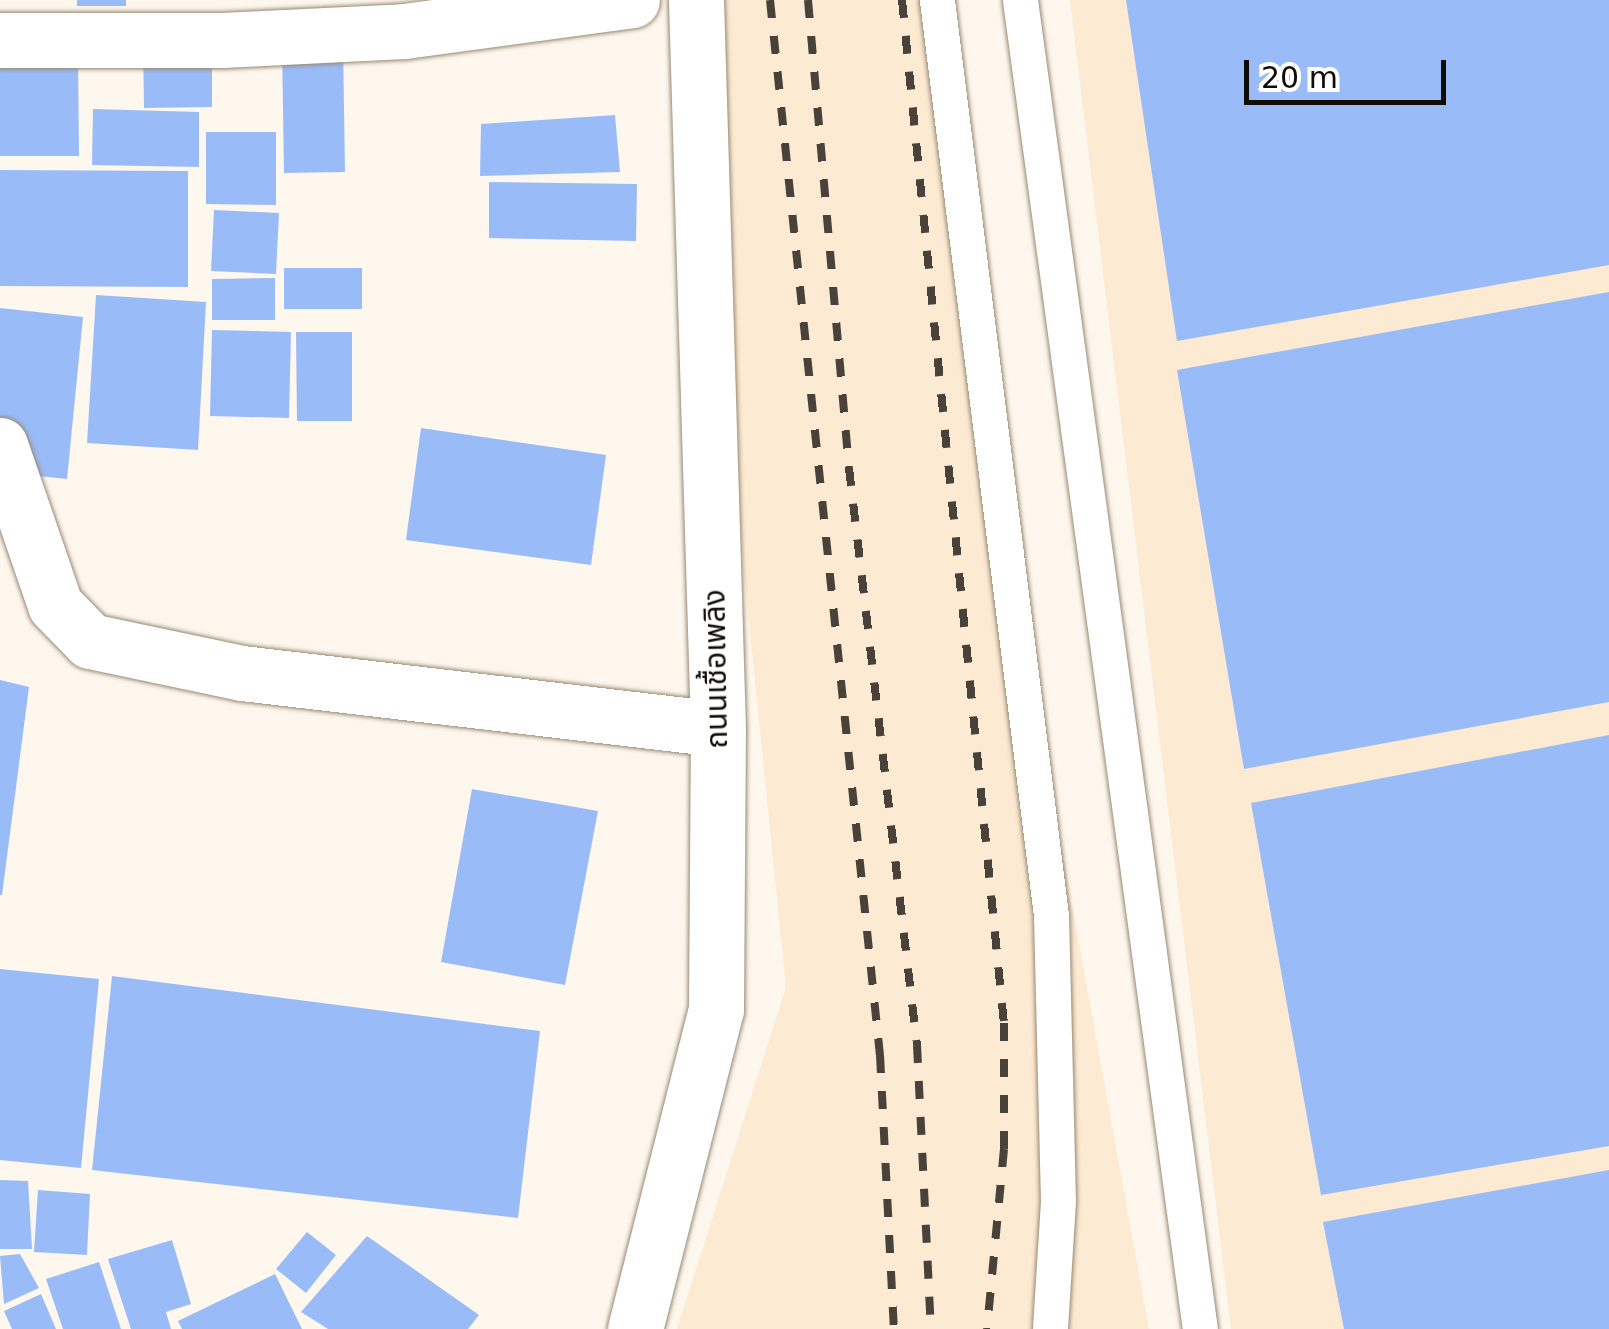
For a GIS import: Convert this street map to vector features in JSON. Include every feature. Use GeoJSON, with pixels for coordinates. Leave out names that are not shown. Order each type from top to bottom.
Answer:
{"type":"FeatureCollection","features":[{"type":"Feature","properties":{"kind":"street"},"geometry":{"type":"LineString","coordinates":[[0,40],[222,40],[404,32],[632,0]]}},
{"type":"Feature","properties":{"kind":"street","name":"ถนนเชื้อเพลิง"},"geometry":{"type":"LineString","coordinates":[[636,1329],[716,1010],[718,729],[696,0]]}},
{"type":"Feature","properties":{"kind":"street"},"geometry":{"type":"LineString","coordinates":[[0,445],[55,605],[90,641],[242,673],[718,729]]}},
{"type":"Feature","properties":{"kind":"lane"},"geometry":{"type":"LineString","coordinates":[[937,0],[1051,915],[1058,1202],[1050,1329]]}},
{"type":"Feature","properties":{"kind":"lane"},"geometry":{"type":"LineString","coordinates":[[1020,0],[1200,1329]]}},
{"type":"Feature","properties":{"kind":"shaded area"},"geometry":{"type":"Polygon","coordinates":[[[686,0],[930,0],[959,283],[1149,1329],[677,1329],[786,987],[686,0]]]}},
{"type":"Feature","properties":{"kind":"shaded area"},"geometry":{"type":"Polygon","coordinates":[[[1070,0],[1609,0],[1609,1329],[1231,1329],[1070,0]]]}},
{"type":"Feature","properties":{"kind":"building"},"geometry":{"type":"Polygon","coordinates":[[[77,0],[126,0],[126,6],[77,6],[77,0]]]}},
{"type":"Feature","properties":{"kind":"building"},"geometry":{"type":"Polygon","coordinates":[[[1126,0],[1609,0],[1609,265],[1177,341],[1126,0]]]}},
{"type":"Feature","properties":{"kind":"building"},"geometry":{"type":"Polygon","coordinates":[[[143,40],[212,40],[212,107],[144,108],[143,40]]]}},
{"type":"Feature","properties":{"kind":"building"},"geometry":{"type":"Polygon","coordinates":[[[343,45],[345,172],[284,173],[282,46],[343,45]]]}},
{"type":"Feature","properties":{"kind":"building"},"geometry":{"type":"Polygon","coordinates":[[[78,56],[79,156],[0,156],[0,57],[78,56]]]}},
{"type":"Feature","properties":{"kind":"building"},"geometry":{"type":"Polygon","coordinates":[[[93,109],[199,112],[199,167],[92,165],[93,109]]]}},
{"type":"Feature","properties":{"kind":"building"},"geometry":{"type":"Polygon","coordinates":[[[615,115],[620,172],[480,176],[481,124],[615,115]]]}},
{"type":"Feature","properties":{"kind":"building"},"geometry":{"type":"Polygon","coordinates":[[[206,132],[276,132],[276,205],[206,204],[206,132]]]}},
{"type":"Feature","properties":{"kind":"building"},"geometry":{"type":"Polygon","coordinates":[[[0,170],[188,171],[188,287],[0,286],[0,170]]]}},
{"type":"Feature","properties":{"kind":"building"},"geometry":{"type":"Polygon","coordinates":[[[489,182],[637,184],[636,241],[489,238],[489,182]]]}},
{"type":"Feature","properties":{"kind":"building"},"geometry":{"type":"Polygon","coordinates":[[[214,210],[279,213],[276,274],[211,271],[214,210]]]}},
{"type":"Feature","properties":{"kind":"building"},"geometry":{"type":"Polygon","coordinates":[[[284,268],[362,268],[362,309],[284,309],[284,268]]]}},
{"type":"Feature","properties":{"kind":"building"},"geometry":{"type":"Polygon","coordinates":[[[275,278],[275,320],[212,320],[212,279],[275,278]]]}},
{"type":"Feature","properties":{"kind":"building"},"geometry":{"type":"Polygon","coordinates":[[[1609,292],[1609,702],[1244,769],[1177,370],[1609,292]]]}},
{"type":"Feature","properties":{"kind":"building"},"geometry":{"type":"Polygon","coordinates":[[[96,295],[206,302],[198,450],[87,443],[96,295]]]}},
{"type":"Feature","properties":{"kind":"building"},"geometry":{"type":"Polygon","coordinates":[[[0,308],[83,317],[67,479],[0,472],[0,308]]]}},
{"type":"Feature","properties":{"kind":"building"},"geometry":{"type":"Polygon","coordinates":[[[212,330],[291,332],[289,418],[210,416],[212,330]]]}},
{"type":"Feature","properties":{"kind":"building"},"geometry":{"type":"Polygon","coordinates":[[[296,332],[352,332],[352,421],[297,421],[296,332]]]}},
{"type":"Feature","properties":{"kind":"building"},"geometry":{"type":"Polygon","coordinates":[[[421,428],[606,455],[591,565],[406,540],[421,428]]]}},
{"type":"Feature","properties":{"kind":"building"},"geometry":{"type":"Polygon","coordinates":[[[0,680],[29,687],[2,895],[0,895],[0,680]]]}},
{"type":"Feature","properties":{"kind":"building"},"geometry":{"type":"Polygon","coordinates":[[[1609,735],[1609,1146],[1321,1195],[1251,803],[1609,735]]]}},
{"type":"Feature","properties":{"kind":"building"},"geometry":{"type":"Polygon","coordinates":[[[472,789],[598,811],[565,985],[441,962],[472,789]]]}},
{"type":"Feature","properties":{"kind":"building"},"geometry":{"type":"Polygon","coordinates":[[[0,969],[99,979],[81,1168],[0,1160],[0,969]]]}},
{"type":"Feature","properties":{"kind":"building"},"geometry":{"type":"Polygon","coordinates":[[[112,976],[540,1031],[518,1218],[92,1170],[112,976]]]}},
{"type":"Feature","properties":{"kind":"building"},"geometry":{"type":"Polygon","coordinates":[[[1609,1170],[1609,1329],[1344,1329],[1323,1222],[1609,1170]]]}},
{"type":"Feature","properties":{"kind":"building"},"geometry":{"type":"Polygon","coordinates":[[[0,1180],[28,1181],[32,1249],[0,1249],[0,1180]]]}},
{"type":"Feature","properties":{"kind":"building"},"geometry":{"type":"Polygon","coordinates":[[[38,1190],[90,1194],[87,1255],[34,1252],[38,1190]]]}},
{"type":"Feature","properties":{"kind":"building"},"geometry":{"type":"Polygon","coordinates":[[[307,1232],[336,1255],[306,1293],[276,1269],[307,1232]]]}},
{"type":"Feature","properties":{"kind":"building"},"geometry":{"type":"Polygon","coordinates":[[[367,1236],[479,1315],[468,1329],[328,1329],[301,1312],[367,1236]]]}},
{"type":"Feature","properties":{"kind":"building"},"geometry":{"type":"Polygon","coordinates":[[[172,1240],[191,1304],[166,1312],[171,1329],[131,1329],[108,1259],[172,1240]]]}},
{"type":"Feature","properties":{"kind":"building"},"geometry":{"type":"Polygon","coordinates":[[[20,1254],[39,1288],[4,1304],[0,1256],[20,1254]]]}},
{"type":"Feature","properties":{"kind":"building"},"geometry":{"type":"Polygon","coordinates":[[[99,1262],[121,1329],[63,1329],[46,1279],[99,1262]]]}},
{"type":"Feature","properties":{"kind":"building"},"geometry":{"type":"Polygon","coordinates":[[[275,1274],[302,1329],[182,1329],[178,1321],[275,1274]]]}},
{"type":"Feature","properties":{"kind":"building"},"geometry":{"type":"Polygon","coordinates":[[[41,1294],[56,1329],[12,1329],[4,1311],[41,1294]]]}},
{"type":"Feature","properties":{"kind":"railway"},"geometry":{"type":"LineString","coordinates":[[770,0],[880,1055],[894,1329]]}},
{"type":"Feature","properties":{"kind":"railway"},"geometry":{"type":"LineString","coordinates":[[808,0],[849,468],[917,1045],[931,1329]]}},
{"type":"Feature","properties":{"kind":"railway"},"geometry":{"type":"LineString","coordinates":[[902,0],[1004,1023],[1004,1149],[987,1329]]}}]}
